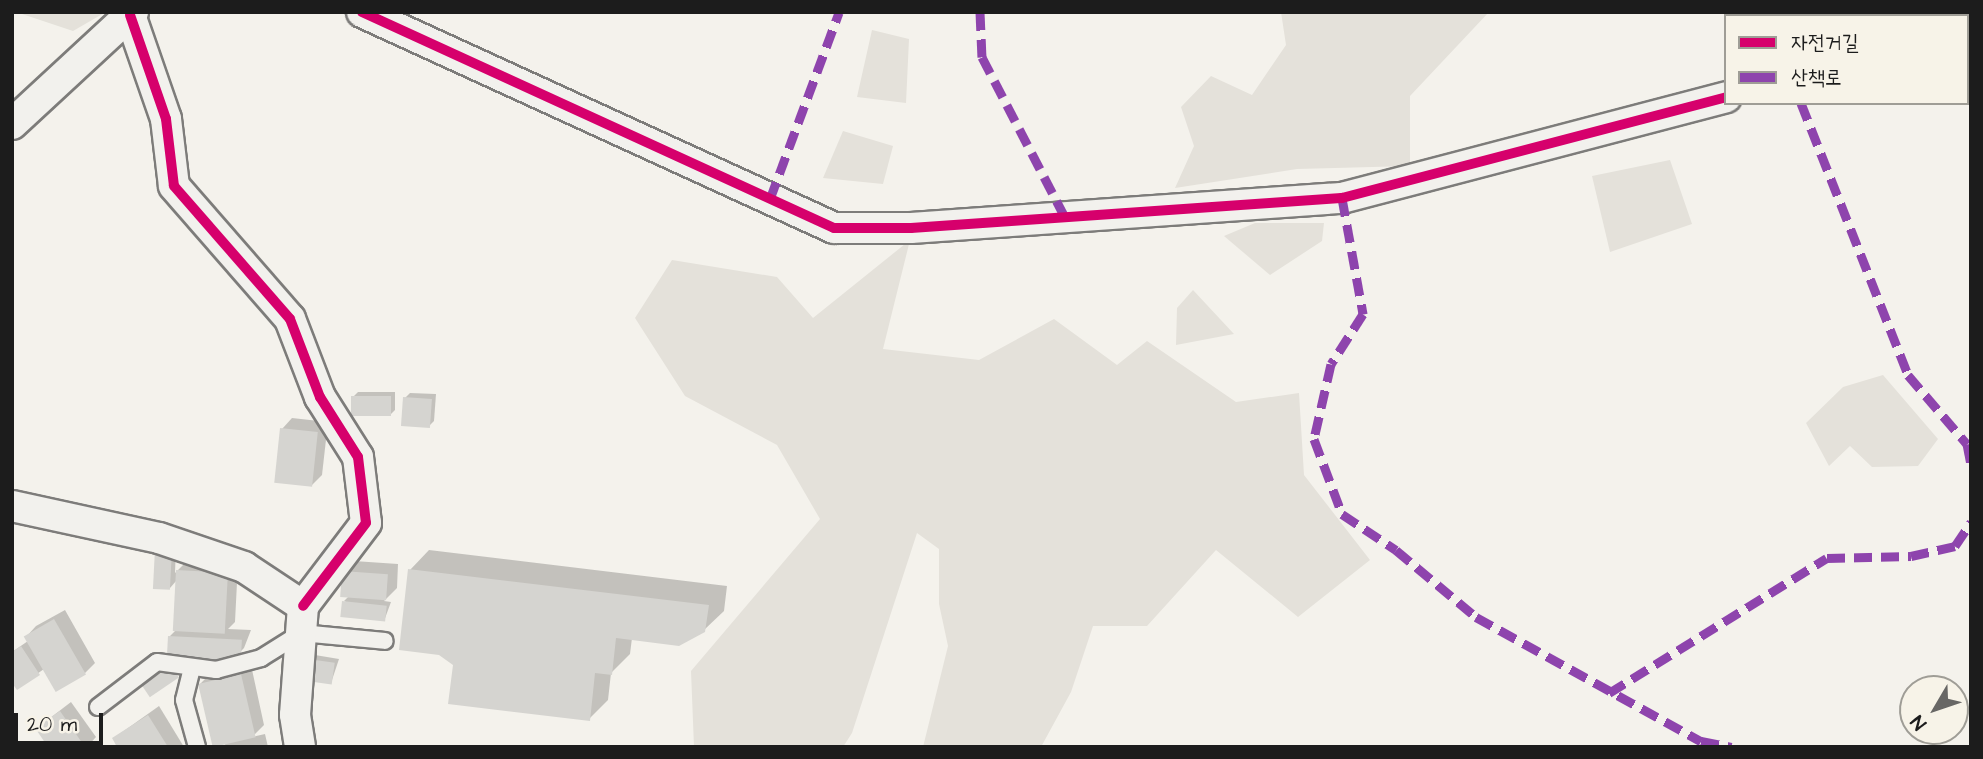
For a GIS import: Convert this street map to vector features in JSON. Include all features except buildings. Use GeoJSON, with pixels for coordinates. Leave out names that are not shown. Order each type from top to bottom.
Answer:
{"type":"FeatureCollection","features":[{"type":"Feature","properties":{"kind":"street"},"geometry":{"type":"LineString","coordinates":[[362,12],[834,228],[911,228],[1342,198],[1724,97]]}},
{"type":"Feature","properties":{"kind":"street"},"geometry":{"type":"LineString","coordinates":[[12,124],[132,14],[166,119],[174,187],[290,319],[320,397],[358,457],[366,523],[302,620],[295,715],[300,747]]}},
{"type":"Feature","properties":{"kind":"street"},"geometry":{"type":"LineString","coordinates":[[12,506],[159,538],[244,566],[302,620]]}},
{"type":"Feature","properties":{"kind":"lane"},"geometry":{"type":"LineString","coordinates":[[97,707],[157,662],[216,670],[261,658],[302,620],[385,641]]}},
{"type":"Feature","properties":{"kind":"lane"},"geometry":{"type":"LineString","coordinates":[[192,668],[184,700],[197,747]]}},
{"type":"Feature","properties":{"kind":"shaded area"},"geometry":{"type":"Polygon","coordinates":[[[16,12],[106,12],[73,31],[16,12]]]}},
{"type":"Feature","properties":{"kind":"shaded area"},"geometry":{"type":"Polygon","coordinates":[[[1281,12],[1489,12],[1410,96],[1410,166],[1297,169],[1175,188],[1194,146],[1181,107],[1211,76],[1252,95],[1286,45],[1281,12]]]}},
{"type":"Feature","properties":{"kind":"shaded area"},"geometry":{"type":"Polygon","coordinates":[[[872,30],[909,39],[906,103],[857,97],[872,30]]]}},
{"type":"Feature","properties":{"kind":"shaded area"},"geometry":{"type":"Polygon","coordinates":[[[843,131],[893,146],[883,184],[823,178],[843,131]]]}},
{"type":"Feature","properties":{"kind":"shaded area"},"geometry":{"type":"Polygon","coordinates":[[[1670,160],[1692,224],[1610,252],[1592,176],[1670,160]]]}},
{"type":"Feature","properties":{"kind":"shaded area"},"geometry":{"type":"Polygon","coordinates":[[[1255,223],[1324,223],[1322,241],[1270,275],[1224,236],[1255,223]]]}},
{"type":"Feature","properties":{"kind":"shaded area"},"geometry":{"type":"Polygon","coordinates":[[[910,240],[883,349],[979,360],[1054,319],[1117,365],[1147,341],[1236,402],[1299,393],[1304,475],[1370,560],[1298,617],[1216,550],[1147,626],[1093,626],[1071,692],[1041,747],[923,747],[948,646],[939,604],[939,549],[917,533],[852,733],[843,747],[694,747],[691,671],[820,519],[777,445],[685,396],[635,318],[672,260],[777,277],[813,318],[910,240]]]}},
{"type":"Feature","properties":{"kind":"shaded area"},"geometry":{"type":"Polygon","coordinates":[[[1193,290],[1234,334],[1176,345],[1177,308],[1193,290]]]}},
{"type":"Feature","properties":{"kind":"shaded area"},"geometry":{"type":"Polygon","coordinates":[[[1883,375],[1938,439],[1918,466],[1872,467],[1850,446],[1829,466],[1806,423],[1843,387],[1883,375]]]}},
{"type":"Feature","properties":{"kind":"marked path"},"geometry":{"type":"LineString","coordinates":[[770,199],[839,12]]}},
{"type":"Feature","properties":{"kind":"marked path"},"geometry":{"type":"LineString","coordinates":[[980,12],[982,57],[1065,217]]}},
{"type":"Feature","properties":{"kind":"marked path"},"geometry":{"type":"LineString","coordinates":[[1802,105],[1908,375],[1967,444],[1971,464]]}},
{"type":"Feature","properties":{"kind":"marked path"},"geometry":{"type":"LineString","coordinates":[[1342,198],[1363,314],[1331,364],[1314,439],[1342,514],[1396,550],[1476,617],[1701,741],[1731,747]]}},
{"type":"Feature","properties":{"kind":"marked path"},"geometry":{"type":"LineString","coordinates":[[1609,693],[1827,558],[1911,556],[1955,546],[1971,522]]}},
{"type":"Feature","properties":{"kind":"cycle path"},"geometry":{"type":"LineString","coordinates":[[362,12],[834,228],[911,228],[1342,198],[1724,98]]}},
{"type":"Feature","properties":{"kind":"cycle path"},"geometry":{"type":"LineString","coordinates":[[130,15],[166,119],[174,186],[290,319],[320,397],[358,457],[366,523],[303,606]]}}]}
